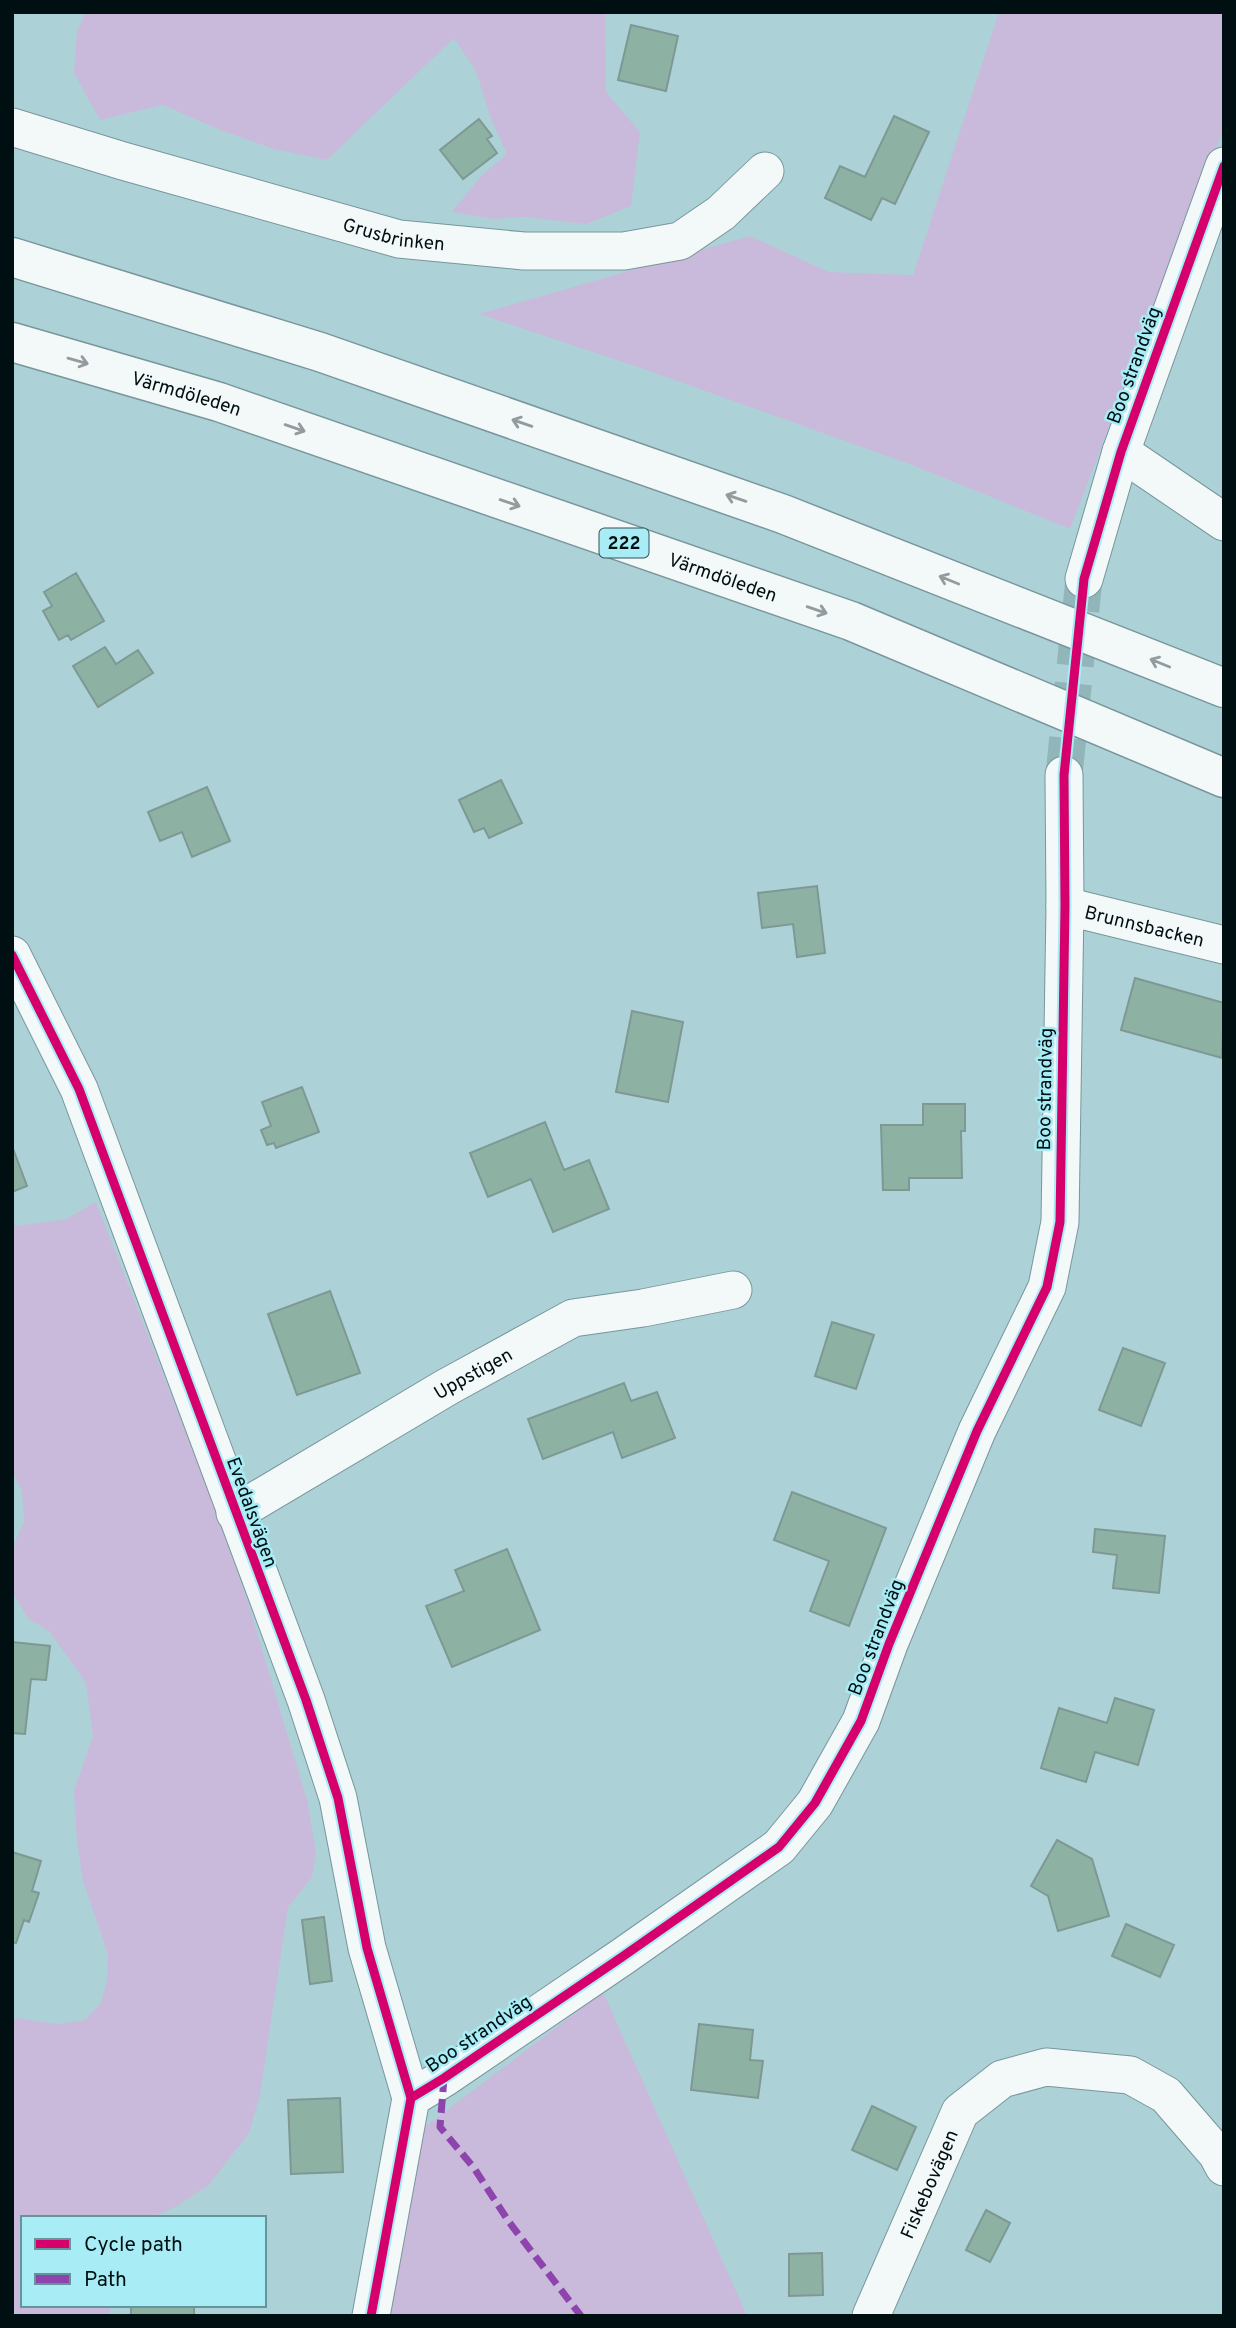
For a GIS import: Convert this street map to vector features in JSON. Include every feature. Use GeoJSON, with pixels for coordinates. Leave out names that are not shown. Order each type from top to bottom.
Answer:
{"type":"FeatureCollection","features":[{"type":"Feature","properties":{"kind":"highway"},"geometry":{"type":"LineString","coordinates":[[12,257],[320,352],[783,514],[1224,688]]}},
{"type":"Feature","properties":{"kind":"highway","name":"Värmdöleden"},"geometry":{"type":"LineString","coordinates":[[12,342],[219,402],[851,621],[1224,778]]}},
{"type":"Feature","properties":{"kind":"street","name":"Grusbrinken"},"geometry":{"type":"LineString","coordinates":[[12,127],[399,239],[524,251],[624,251],[680,241],[720,213],[765,171]]}},
{"type":"Feature","properties":{"kind":"street","name":"Boo strandväg"},"geometry":{"type":"LineString","coordinates":[[1084,579],[1121,452],[1224,166]]}},
{"type":"Feature","properties":{"kind":"street"},"geometry":{"type":"LineString","coordinates":[[1121,452],[1224,522]]}},
{"type":"Feature","properties":{"kind":"street","name":"Boo strandväg"},"geometry":{"type":"LineString","coordinates":[[411,2098],[578,1988],[779,1847],[816,1803],[861,1721],[889,1644],[977,1431],[1047,1287],[1060,1222],[1065,906],[1063,775]]}},
{"type":"Feature","properties":{"kind":"street","name":"Brunnsbacken"},"geometry":{"type":"LineString","coordinates":[[1065,906],[1224,945]]}},
{"type":"Feature","properties":{"kind":"street","name":"Evedalsvägen"},"geometry":{"type":"LineString","coordinates":[[12,955],[79,1089],[234,1514],[306,1700],[338,1798],[367,1948],[411,2098]]}},
{"type":"Feature","properties":{"kind":"street","name":"Uppstigen"},"geometry":{"type":"LineString","coordinates":[[234,1514],[447,1387],[573,1318],[643,1308],[733,1290]]}},
{"type":"Feature","properties":{"kind":"street","name":"Fiskebovägen"},"geometry":{"type":"LineString","coordinates":[[872,2316],[960,2112],[1002,2079],[1045,2067],[1130,2075],[1166,2095],[1217,2154],[1224,2167]]}},
{"type":"Feature","properties":{"kind":"street"},"geometry":{"type":"LineString","coordinates":[[371,2316],[411,2098]]}},
{"type":"Feature","properties":{"kind":"shaded area"},"geometry":{"type":"Polygon","coordinates":[[[86,12],[607,12],[606,92],[640,132],[631,206],[586,224],[525,217],[494,219],[452,212],[481,176],[507,154],[491,119],[476,71],[454,38],[327,160],[274,149],[220,130],[163,105],[100,120],[74,73],[77,31],[86,12]]]}},
{"type":"Feature","properties":{"kind":"shaded area"},"geometry":{"type":"Polygon","coordinates":[[[999,12],[1224,12],[1224,127],[1070,529],[912,465],[638,367],[479,314],[750,236],[829,272],[913,275],[999,12]]]}},
{"type":"Feature","properties":{"kind":"shaded area"},"geometry":{"type":"Polygon","coordinates":[[[96,1202],[207,1487],[248,1602],[307,1800],[316,1853],[312,1877],[288,1907],[260,2095],[249,2133],[209,2185],[175,2207],[155,2216],[21,2216],[21,2307],[110,2307],[110,2316],[12,2316],[12,2022],[17,2018],[58,2024],[85,2020],[101,2003],[107,1979],[108,1954],[83,1881],[77,1842],[74,1790],[93,1736],[86,1683],[50,1632],[28,1618],[12,1588],[12,1548],[24,1522],[22,1491],[12,1472],[12,1224],[17,1226],[66,1219],[96,1202]]]}},
{"type":"Feature","properties":{"kind":"shaded area"},"geometry":{"type":"Polygon","coordinates":[[[603,1992],[747,2316],[389,2316],[422,2129],[603,1992]]]}},
{"type":"Feature","properties":{"kind":"building"},"geometry":{"type":"Polygon","coordinates":[[[631,25],[678,36],[666,91],[618,80],[631,25]]]}},
{"type":"Feature","properties":{"kind":"building"},"geometry":{"type":"Polygon","coordinates":[[[894,116],[929,132],[895,204],[882,198],[871,220],[825,198],[840,166],[865,177],[894,116]]]}},
{"type":"Feature","properties":{"kind":"building"},"geometry":{"type":"Polygon","coordinates":[[[479,119],[492,136],[487,139],[497,153],[463,179],[440,150],[479,119]]]}},
{"type":"Feature","properties":{"kind":"building"},"geometry":{"type":"Polygon","coordinates":[[[76,573],[104,621],[71,640],[68,635],[59,640],[43,611],[52,606],[44,592],[76,573]]]}},
{"type":"Feature","properties":{"kind":"building"},"geometry":{"type":"Polygon","coordinates":[[[105,647],[116,664],[138,650],[153,673],[98,707],[73,666],[105,647]]]}},
{"type":"Feature","properties":{"kind":"building"},"geometry":{"type":"Polygon","coordinates":[[[501,780],[522,823],[489,838],[484,828],[474,832],[459,800],[501,780]]]}},
{"type":"Feature","properties":{"kind":"building"},"geometry":{"type":"Polygon","coordinates":[[[207,787],[230,841],[192,857],[182,832],[160,841],[148,812],[207,787]]]}},
{"type":"Feature","properties":{"kind":"building"},"geometry":{"type":"Polygon","coordinates":[[[817,886],[825,953],[797,957],[793,924],[762,928],[758,893],[817,886]]]}},
{"type":"Feature","properties":{"kind":"building"},"geometry":{"type":"Polygon","coordinates":[[[1135,978],[1224,1003],[1222,1058],[1121,1030],[1135,978]]]}},
{"type":"Feature","properties":{"kind":"building"},"geometry":{"type":"Polygon","coordinates":[[[632,1011],[683,1022],[668,1102],[616,1092],[632,1011]]]}},
{"type":"Feature","properties":{"kind":"building"},"geometry":{"type":"Polygon","coordinates":[[[302,1087],[319,1132],[276,1148],[274,1143],[267,1145],[261,1130],[271,1126],[262,1102],[302,1087]]]}},
{"type":"Feature","properties":{"kind":"building"},"geometry":{"type":"Polygon","coordinates":[[[923,1104],[965,1104],[965,1131],[961,1131],[962,1178],[909,1178],[909,1190],[883,1190],[881,1125],[923,1125],[923,1104]]]}},
{"type":"Feature","properties":{"kind":"building"},"geometry":{"type":"Polygon","coordinates":[[[545,1122],[564,1170],[589,1160],[609,1209],[553,1232],[531,1179],[488,1197],[470,1153],[545,1122]]]}},
{"type":"Feature","properties":{"kind":"building"},"geometry":{"type":"Polygon","coordinates":[[[12,1146],[27,1186],[12,1192],[12,1146]]]}},
{"type":"Feature","properties":{"kind":"building"},"geometry":{"type":"Polygon","coordinates":[[[330,1291],[360,1373],[297,1395],[268,1314],[330,1291]]]}},
{"type":"Feature","properties":{"kind":"building"},"geometry":{"type":"Polygon","coordinates":[[[832,1322],[874,1335],[856,1389],[815,1376],[832,1322]]]}},
{"type":"Feature","properties":{"kind":"building"},"geometry":{"type":"Polygon","coordinates":[[[1123,1348],[1165,1363],[1141,1426],[1099,1410],[1123,1348]]]}},
{"type":"Feature","properties":{"kind":"building"},"geometry":{"type":"Polygon","coordinates":[[[624,1383],[631,1401],[657,1392],[675,1438],[622,1458],[613,1432],[543,1459],[528,1419],[624,1383]]]}},
{"type":"Feature","properties":{"kind":"building"},"geometry":{"type":"Polygon","coordinates":[[[792,1492],[886,1528],[849,1626],[810,1611],[829,1561],[774,1540],[792,1492]]]}},
{"type":"Feature","properties":{"kind":"building"},"geometry":{"type":"Polygon","coordinates":[[[1095,1529],[1165,1536],[1159,1593],[1113,1588],[1117,1555],[1093,1552],[1095,1529]]]}},
{"type":"Feature","properties":{"kind":"building"},"geometry":{"type":"Polygon","coordinates":[[[507,1549],[540,1630],[452,1667],[426,1606],[464,1591],[455,1570],[507,1549]]]}},
{"type":"Feature","properties":{"kind":"building"},"geometry":{"type":"Polygon","coordinates":[[[12,1642],[50,1646],[46,1680],[31,1679],[25,1734],[12,1733],[12,1642]]]}},
{"type":"Feature","properties":{"kind":"building"},"geometry":{"type":"Polygon","coordinates":[[[1115,1698],[1154,1710],[1138,1765],[1095,1752],[1086,1782],[1041,1768],[1059,1708],[1107,1723],[1115,1698]]]}},
{"type":"Feature","properties":{"kind":"building"},"geometry":{"type":"Polygon","coordinates":[[[1057,1840],[1092,1859],[1109,1916],[1058,1931],[1048,1896],[1031,1886],[1057,1840]]]}},
{"type":"Feature","properties":{"kind":"building"},"geometry":{"type":"Polygon","coordinates":[[[12,1852],[41,1861],[32,1891],[39,1893],[29,1922],[24,1920],[16,1943],[12,1942],[12,1852]]]}},
{"type":"Feature","properties":{"kind":"building"},"geometry":{"type":"Polygon","coordinates":[[[324,1917],[332,1981],[310,1984],[302,1920],[324,1917]]]}},
{"type":"Feature","properties":{"kind":"building"},"geometry":{"type":"Polygon","coordinates":[[[1126,1924],[1174,1945],[1160,1977],[1112,1956],[1126,1924]]]}},
{"type":"Feature","properties":{"kind":"building"},"geometry":{"type":"Polygon","coordinates":[[[699,2024],[753,2030],[750,2060],[763,2061],[758,2098],[691,2090],[699,2024]]]}},
{"type":"Feature","properties":{"kind":"building"},"geometry":{"type":"Polygon","coordinates":[[[340,2098],[343,2172],[291,2174],[288,2100],[340,2098]]]}},
{"type":"Feature","properties":{"kind":"building"},"geometry":{"type":"Polygon","coordinates":[[[872,2106],[916,2127],[897,2170],[852,2150],[872,2106]]]}},
{"type":"Feature","properties":{"kind":"building"},"geometry":{"type":"Polygon","coordinates":[[[986,2210],[1010,2223],[990,2262],[966,2250],[986,2210]]]}},
{"type":"Feature","properties":{"kind":"building"},"geometry":{"type":"Polygon","coordinates":[[[822,2253],[823,2295],[789,2296],[789,2254],[822,2253]]]}},
{"type":"Feature","properties":{"kind":"building"},"geometry":{"type":"Polygon","coordinates":[[[131,2307],[194,2307],[194,2316],[131,2316],[131,2307]]]}},
{"type":"Feature","properties":{"kind":"tunnel"},"geometry":{"type":"LineString","coordinates":[[1064,775],[1084,579]]}},
{"type":"Feature","properties":{"kind":"marked path"},"geometry":{"type":"LineString","coordinates":[[444,2078],[440,2127],[474,2168],[509,2222],[581,2316]]}},
{"type":"Feature","properties":{"kind":"cycle path"},"geometry":{"type":"LineString","coordinates":[[371,2316],[411,2098],[622,1957],[779,1847],[815,1803],[861,1721],[889,1644],[977,1431],[1047,1287],[1060,1222],[1065,906],[1064,775],[1084,579],[1121,452],[1224,166]]}},
{"type":"Feature","properties":{"kind":"cycle path"},"geometry":{"type":"LineString","coordinates":[[12,955],[79,1089],[306,1700],[338,1798],[367,1948],[411,2098]]}}]}
